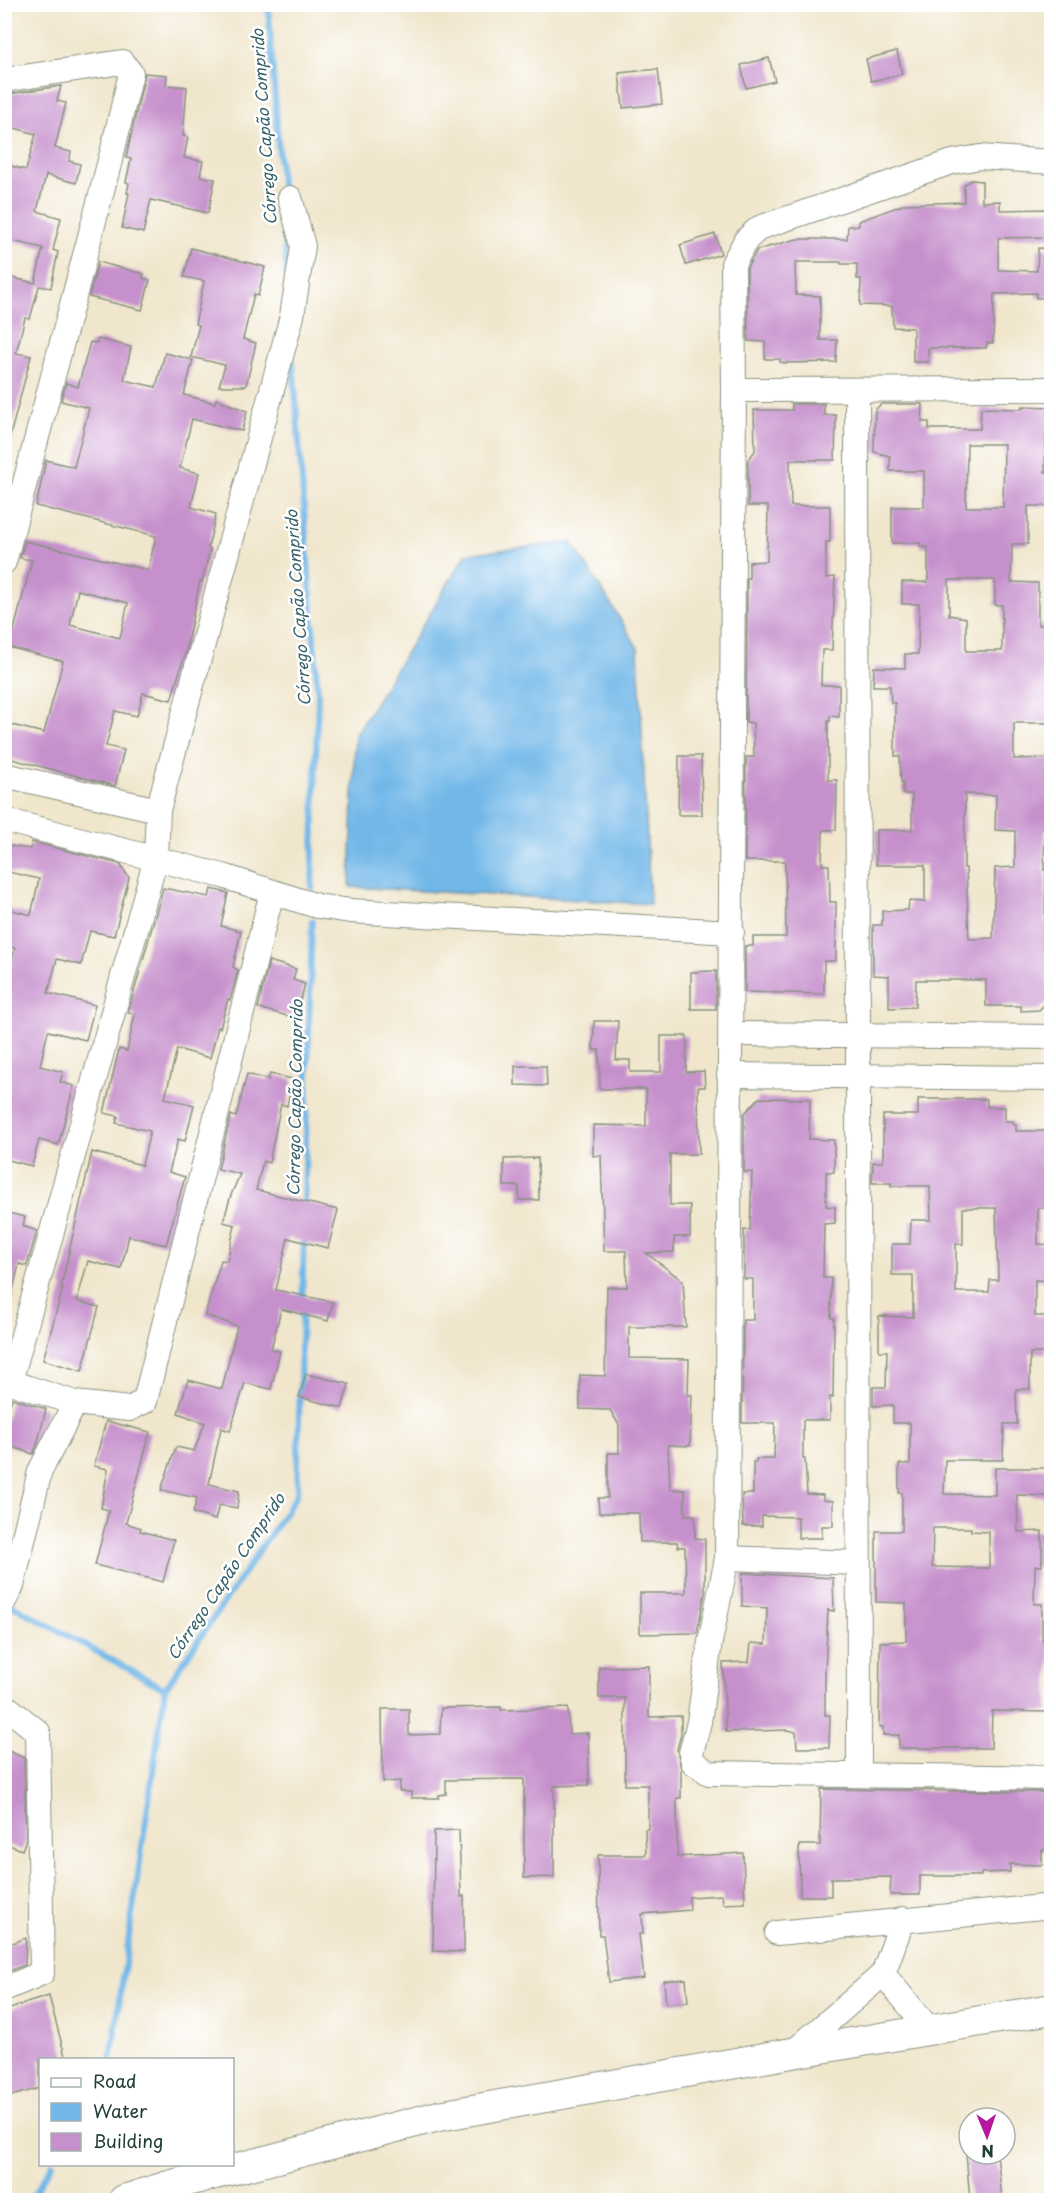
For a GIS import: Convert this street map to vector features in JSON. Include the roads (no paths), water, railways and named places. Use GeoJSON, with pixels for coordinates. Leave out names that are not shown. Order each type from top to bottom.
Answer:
{"type":"FeatureCollection","features":[{"type":"Feature","properties":{"kind":"main road"},"geometry":{"type":"LineString","coordinates":[[124,2200],[165,2187],[439,2116],[1052,2009]]}},
{"type":"Feature","properties":{"kind":"street"},"geometry":{"type":"LineString","coordinates":[[4,80],[122,62],[131,73],[4,562]]}},
{"type":"Feature","properties":{"kind":"street"},"geometry":{"type":"LineString","coordinates":[[1052,162],[980,157],[952,162],[759,228],[746,240],[733,264],[732,933],[729,1075],[727,1558],[710,1642],[699,1722],[692,1753],[693,1762],[709,1773],[1052,1778]]}},
{"type":"Feature","properties":{"kind":"street"},"geometry":{"type":"LineString","coordinates":[[272,892],[145,1401],[129,1409],[75,1403],[7,1381],[156,858],[158,810],[292,316],[303,246],[290,198]]}},
{"type":"Feature","properties":{"kind":"street"},"geometry":{"type":"LineString","coordinates":[[734,390],[1052,389]]}},
{"type":"Feature","properties":{"kind":"street"},"geometry":{"type":"LineString","coordinates":[[857,390],[859,1775]]}},
{"type":"Feature","properties":{"kind":"street"},"geometry":{"type":"LineString","coordinates":[[4,775],[158,810]]}},
{"type":"Feature","properties":{"kind":"street"},"geometry":{"type":"LineString","coordinates":[[4,820],[223,876],[317,906],[350,911],[732,933]]}},
{"type":"Feature","properties":{"kind":"street"},"geometry":{"type":"LineString","coordinates":[[731,1034],[1052,1037]]}},
{"type":"Feature","properties":{"kind":"street"},"geometry":{"type":"LineString","coordinates":[[729,1075],[1052,1078]]}},
{"type":"Feature","properties":{"kind":"street"},"geometry":{"type":"LineString","coordinates":[[4,1601],[12,1586],[40,1471],[75,1403]]}},
{"type":"Feature","properties":{"kind":"street"},"geometry":{"type":"LineString","coordinates":[[727,1558],[858,1563]]}},
{"type":"Feature","properties":{"kind":"street"},"geometry":{"type":"LineString","coordinates":[[4,1705],[38,1732],[42,1973],[4,1989]]}},
{"type":"Feature","properties":{"kind":"street"},"geometry":{"type":"LineString","coordinates":[[777,1933],[1052,1906]]}},
{"type":"Feature","properties":{"kind":"street"},"geometry":{"type":"LineString","coordinates":[[792,2053],[883,1974],[903,1919]]}},
{"type":"Feature","properties":{"kind":"street"},"geometry":{"type":"LineString","coordinates":[[883,1974],[929,2029]]}},
{"type":"Feature","properties":{"kind":"water"},"geometry":{"type":"Polygon","coordinates":[[[572,542],[638,648],[650,904],[350,887],[355,736],[466,554],[572,542]]]}},
{"type":"Feature","properties":{"kind":"waterway","name":"Córrego Capão Comprido"},"geometry":{"type":"LineString","coordinates":[[268,4],[282,198]]}},
{"type":"Feature","properties":{"kind":"waterway","name":"Córrego Capão Comprido"},"geometry":{"type":"LineString","coordinates":[[283,212],[287,279]]}},
{"type":"Feature","properties":{"kind":"waterway","name":"Córrego Capão Comprido"},"geometry":{"type":"LineString","coordinates":[[293,362],[318,694],[312,888]]}},
{"type":"Feature","properties":{"kind":"waterway","name":"Córrego Capão Comprido"},"geometry":{"type":"LineString","coordinates":[[304,1209],[312,921]]}},
{"type":"Feature","properties":{"kind":"waterway","name":"Córrego Capão Comprido"},"geometry":{"type":"LineString","coordinates":[[111,2058],[165,1689],[297,1495],[304,1234]]}},
{"type":"Feature","properties":{"kind":"waterway"},"geometry":{"type":"LineString","coordinates":[[8,1603],[165,1689]]}},
{"type":"Feature","properties":{"kind":"waterway","name":"Córrego Capão Comprido"},"geometry":{"type":"LineString","coordinates":[[30,2200],[51,2166]]}}]}
